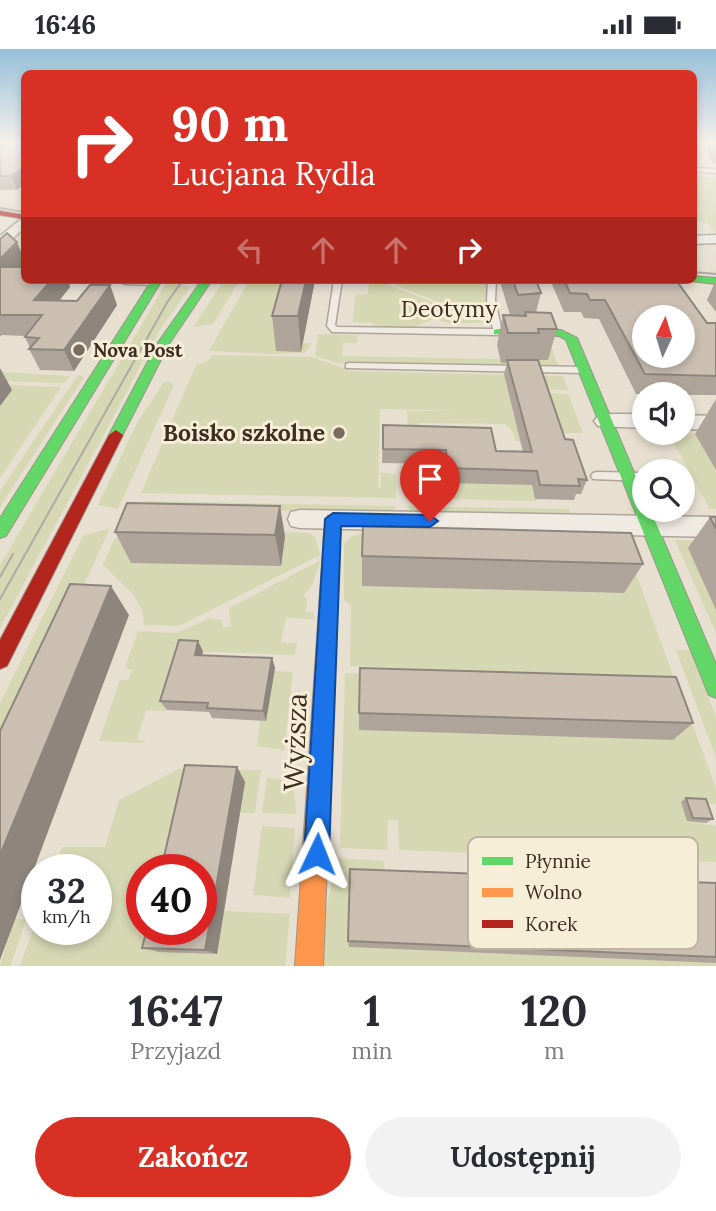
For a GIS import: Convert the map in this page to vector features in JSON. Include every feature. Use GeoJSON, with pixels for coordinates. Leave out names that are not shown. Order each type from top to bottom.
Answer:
{"type":"FeatureCollection","features":[{"type":"Feature","properties":{"kind":"main road"},"geometry":{"type":"LineString","coordinates":[[0,212],[21,210]]}},
{"type":"Feature","properties":{"kind":"main road"},"geometry":{"type":"LineString","coordinates":[[0,212],[21,218]]}},
{"type":"Feature","properties":{"kind":"main road"},"geometry":{"type":"LineString","coordinates":[[697,279],[716,281]]}},
{"type":"Feature","properties":{"kind":"main road"},"geometry":{"type":"LineString","coordinates":[[0,531],[154,284]]}},
{"type":"Feature","properties":{"kind":"main road"},"geometry":{"type":"LineString","coordinates":[[0,660],[163,344],[204,284]]}},
{"type":"Feature","properties":{"kind":"main road","name":"Deotymy"},"geometry":{"type":"LineString","coordinates":[[498,332],[568,334],[605,421],[632,470]]}},
{"type":"Feature","properties":{"kind":"main road","name":"Wyższa"},"geometry":{"type":"LineString","coordinates":[[309,966],[333,519]]}},
{"type":"Feature","properties":{"kind":"main road","name":"Deotymy"},"geometry":{"type":"LineString","coordinates":[[647,522],[716,688]]}},
{"type":"Feature","properties":{"kind":"street"},"geometry":{"type":"LineString","coordinates":[[0,243],[21,222]]}},
{"type":"Feature","properties":{"kind":"street"},"geometry":{"type":"LineString","coordinates":[[697,240],[716,239]]}},
{"type":"Feature","properties":{"kind":"street"},"geometry":{"type":"LineString","coordinates":[[605,421],[632,421]]}},
{"type":"Feature","properties":{"kind":"street"},"geometry":{"type":"LineString","coordinates":[[695,422],[716,423]]}},
{"type":"Feature","properties":{"kind":"street"},"geometry":{"type":"LineString","coordinates":[[300,519],[716,527]]}},
{"type":"Feature","properties":{"kind":"lane","name":"Deotymy"},"geometry":{"type":"LineString","coordinates":[[337,284],[331,326],[335,330],[498,332]]}},
{"type":"Feature","properties":{"kind":"lane"},"geometry":{"type":"LineString","coordinates":[[492,284],[491,300],[498,332]]}},
{"type":"Feature","properties":{"kind":"lane"},"geometry":{"type":"LineString","coordinates":[[349,366],[585,370]]}},
{"type":"Feature","properties":{"kind":"lane"},"geometry":{"type":"LineString","coordinates":[[597,477],[632,477]]}},
{"type":"Feature","properties":{"kind":"green space"},"geometry":{"type":"Polygon","coordinates":[[[697,186],[716,186],[716,235],[708,223],[697,222],[697,186]]]}},
{"type":"Feature","properties":{"kind":"green space"},"geometry":{"type":"Polygon","coordinates":[[[166,284],[191,286],[161,328],[0,628],[0,565],[166,284]]]}},
{"type":"Feature","properties":{"kind":"green space"},"geometry":{"type":"Polygon","coordinates":[[[221,284],[238,284],[213,324],[194,326],[221,284]]]}},
{"type":"Feature","properties":{"kind":"green space"},"geometry":{"type":"Polygon","coordinates":[[[247,284],[293,284],[276,351],[301,351],[303,343],[312,343],[305,353],[209,351],[247,284]]]}},
{"type":"Feature","properties":{"kind":"green space"},"geometry":{"type":"Polygon","coordinates":[[[369,284],[386,284],[486,323],[449,323],[433,319],[408,330],[373,329],[373,323],[353,322],[355,295],[368,294],[369,284]]]}},
{"type":"Feature","properties":{"kind":"green space"},"geometry":{"type":"Polygon","coordinates":[[[392,284],[489,284],[492,319],[489,322],[392,284]]]}},
{"type":"Feature","properties":{"kind":"green space"},"geometry":{"type":"Polygon","coordinates":[[[318,334],[358,335],[357,343],[343,343],[342,356],[548,360],[544,346],[548,339],[559,367],[337,363],[315,356],[318,334]]]}},
{"type":"Feature","properties":{"kind":"green space"},"geometry":{"type":"Polygon","coordinates":[[[212,355],[312,357],[352,371],[563,376],[568,390],[539,389],[505,379],[521,442],[516,441],[511,429],[505,424],[420,423],[420,429],[408,429],[407,411],[461,411],[380,409],[378,488],[381,488],[381,473],[396,474],[396,498],[141,493],[196,365],[208,361],[212,355]]]}},
{"type":"Feature","properties":{"kind":"green space"},"geometry":{"type":"Polygon","coordinates":[[[0,372],[70,376],[64,383],[0,381],[0,372]]]}},
{"type":"Feature","properties":{"kind":"green space"},"geometry":{"type":"Polygon","coordinates":[[[78,375],[84,377],[0,507],[0,491],[78,375]]]}},
{"type":"Feature","properties":{"kind":"green space"},"geometry":{"type":"Polygon","coordinates":[[[169,381],[174,385],[118,509],[98,505],[137,423],[164,382],[169,381]]]}},
{"type":"Feature","properties":{"kind":"green space"},"geometry":{"type":"Polygon","coordinates":[[[0,385],[61,387],[0,478],[0,385]]]}},
{"type":"Feature","properties":{"kind":"green space"},"geometry":{"type":"Polygon","coordinates":[[[548,393],[568,394],[583,433],[553,433],[548,393]]]}},
{"type":"Feature","properties":{"kind":"green space"},"geometry":{"type":"Polygon","coordinates":[[[695,434],[716,470],[716,509],[710,509],[695,482],[695,459],[683,459],[675,445],[695,445],[695,434]]]}},
{"type":"Feature","properties":{"kind":"green space"},"geometry":{"type":"Polygon","coordinates":[[[408,436],[444,464],[446,483],[532,485],[536,501],[410,498],[408,436]]]}},
{"type":"Feature","properties":{"kind":"green space"},"geometry":{"type":"Polygon","coordinates":[[[146,501],[396,506],[391,513],[134,508],[146,501]]]}},
{"type":"Feature","properties":{"kind":"green space"},"geometry":{"type":"Polygon","coordinates":[[[407,506],[569,509],[572,517],[413,514],[407,506]]]}},
{"type":"Feature","properties":{"kind":"green space"},"geometry":{"type":"Polygon","coordinates":[[[110,528],[0,768],[0,703],[83,536],[110,528]]]}},
{"type":"Feature","properties":{"kind":"green space"},"geometry":{"type":"Polygon","coordinates":[[[121,533],[310,533],[315,537],[320,555],[179,626],[144,625],[142,610],[133,594],[103,565],[114,540],[121,533]]]}},
{"type":"Feature","properties":{"kind":"green space"},"geometry":{"type":"Polygon","coordinates":[[[385,535],[362,586],[623,593],[624,540],[674,678],[350,666],[351,605],[344,600],[344,543],[353,536],[385,535]]]}},
{"type":"Feature","properties":{"kind":"green space"},"geometry":{"type":"Polygon","coordinates":[[[675,540],[716,541],[716,633],[675,540]]]}},
{"type":"Feature","properties":{"kind":"green space"},"geometry":{"type":"Polygon","coordinates":[[[321,560],[311,587],[303,596],[307,598],[306,612],[314,613],[314,619],[286,618],[281,642],[297,643],[295,655],[184,651],[166,711],[146,710],[137,740],[145,741],[144,743],[99,741],[120,680],[128,680],[132,670],[125,668],[137,633],[176,633],[210,618],[222,620],[223,627],[230,626],[229,608],[321,560]]]}},
{"type":"Feature","properties":{"kind":"green space"},"geometry":{"type":"Polygon","coordinates":[[[676,650],[690,650],[716,717],[716,758],[676,650]]]}},
{"type":"Feature","properties":{"kind":"green space"},"geometry":{"type":"Polygon","coordinates":[[[274,671],[293,672],[284,750],[257,746],[260,720],[266,720],[274,671]]]}},
{"type":"Feature","properties":{"kind":"green space"},"geometry":{"type":"Polygon","coordinates":[[[345,673],[678,684],[716,789],[716,804],[681,802],[687,821],[716,826],[716,862],[698,861],[698,837],[468,837],[468,853],[399,850],[398,820],[388,820],[387,850],[340,848],[345,673]]]}},
{"type":"Feature","properties":{"kind":"green space"},"geometry":{"type":"Polygon","coordinates":[[[179,769],[261,770],[255,813],[240,813],[195,854],[126,854],[126,945],[197,945],[216,954],[224,911],[290,914],[285,966],[20,966],[28,945],[112,945],[112,854],[59,854],[62,847],[105,847],[119,800],[179,769]]]}},
{"type":"Feature","properties":{"kind":"green space"},"geometry":{"type":"Polygon","coordinates":[[[267,778],[283,781],[292,787],[296,814],[262,813],[267,778]]]}},
{"type":"Feature","properties":{"kind":"green space"},"geometry":{"type":"Polygon","coordinates":[[[262,826],[295,828],[290,898],[253,895],[262,826]]]}},
{"type":"Feature","properties":{"kind":"green space"},"geometry":{"type":"Polygon","coordinates":[[[336,858],[384,861],[385,883],[349,947],[716,963],[716,966],[316,966],[336,858]]]}},
{"type":"Feature","properties":{"kind":"green space"},"geometry":{"type":"Polygon","coordinates":[[[15,918],[21,919],[21,934],[10,966],[0,966],[15,918]]]}},
{"type":"Feature","properties":{"kind":"building"},"geometry":{"type":"Polygon","coordinates":[[[7,233],[17,242],[0,259],[0,239],[7,233]]]}},
{"type":"Feature","properties":{"kind":"building"},"geometry":{"type":"Polygon","coordinates":[[[0,267],[21,267],[21,284],[48,284],[34,300],[77,301],[90,285],[110,285],[64,350],[29,349],[39,338],[25,337],[42,315],[0,315],[0,267]]]}},
{"type":"Feature","properties":{"kind":"building"},"geometry":{"type":"Polygon","coordinates":[[[281,284],[305,284],[298,316],[272,316],[281,284]]]}},
{"type":"Feature","properties":{"kind":"building"},"geometry":{"type":"Polygon","coordinates":[[[514,284],[538,284],[541,293],[518,295],[514,284]]]}},
{"type":"Feature","properties":{"kind":"building"},"geometry":{"type":"Polygon","coordinates":[[[566,284],[679,284],[694,305],[632,305],[632,350],[605,300],[590,300],[587,294],[570,293],[566,284]]]}},
{"type":"Feature","properties":{"kind":"building"},"geometry":{"type":"Polygon","coordinates":[[[695,306],[707,323],[716,323],[716,376],[645,374],[642,368],[695,368],[695,306]]]}},
{"type":"Feature","properties":{"kind":"building"},"geometry":{"type":"Polygon","coordinates":[[[525,312],[551,313],[557,329],[538,329],[539,333],[508,333],[503,315],[526,316],[525,312]]]}},
{"type":"Feature","properties":{"kind":"building"},"geometry":{"type":"Polygon","coordinates":[[[507,360],[538,360],[565,439],[573,440],[587,480],[578,479],[580,486],[540,485],[537,471],[448,468],[446,450],[383,449],[383,425],[491,428],[496,451],[532,452],[507,360]]]}},
{"type":"Feature","properties":{"kind":"building"},"geometry":{"type":"Polygon","coordinates":[[[127,503],[280,506],[275,535],[115,532],[127,503]]]}},
{"type":"Feature","properties":{"kind":"building"},"geometry":{"type":"Polygon","coordinates":[[[710,517],[716,517],[716,529],[710,517]]]}},
{"type":"Feature","properties":{"kind":"building"},"geometry":{"type":"Polygon","coordinates":[[[363,526],[631,533],[643,564],[362,556],[363,526]]]}},
{"type":"Feature","properties":{"kind":"building"},"geometry":{"type":"Polygon","coordinates":[[[70,584],[111,586],[0,855],[0,731],[70,584]]]}},
{"type":"Feature","properties":{"kind":"building"},"geometry":{"type":"Polygon","coordinates":[[[179,640],[198,641],[195,655],[272,658],[263,711],[207,708],[208,703],[160,701],[179,640]]]}},
{"type":"Feature","properties":{"kind":"building"},"geometry":{"type":"Polygon","coordinates":[[[360,668],[676,677],[693,723],[359,713],[360,668]]]}},
{"type":"Feature","properties":{"kind":"building"},"geometry":{"type":"Polygon","coordinates":[[[185,765],[237,767],[217,881],[217,854],[165,854],[185,765]]]}},
{"type":"Feature","properties":{"kind":"building"},"geometry":{"type":"Polygon","coordinates":[[[686,798],[706,799],[713,819],[693,818],[686,798]]]}},
{"type":"Feature","properties":{"kind":"building"},"geometry":{"type":"Polygon","coordinates":[[[350,869],[468,874],[468,946],[348,941],[350,869]]]}},
{"type":"Feature","properties":{"kind":"building"},"geometry":{"type":"Polygon","coordinates":[[[698,882],[716,883],[716,957],[532,949],[698,949],[698,882]]]}},
{"type":"Feature","properties":{"kind":"building"},"geometry":{"type":"Polygon","coordinates":[[[143,945],[206,945],[205,950],[142,948],[143,945]]]}},
{"type":"Feature","properties":{"kind":"tram line"},"geometry":{"type":"LineString","coordinates":[[0,208],[21,212]]}},
{"type":"Feature","properties":{"kind":"tram line"},"geometry":{"type":"LineString","coordinates":[[697,272],[716,274]]}},
{"type":"Feature","properties":{"kind":"tram line"},"geometry":{"type":"LineString","coordinates":[[0,599],[168,301],[180,284]]}},
{"type":"Feature","properties":{"kind":"tram line"},"geometry":{"type":"LineString","coordinates":[[0,577],[13,554]]}},
{"type":"Feature","properties":{"kind":"traffic: fast"},"geometry":{"type":"LineString","coordinates":[[697,279],[716,281]]}},
{"type":"Feature","properties":{"kind":"traffic: fast"},"geometry":{"type":"LineString","coordinates":[[0,532],[155,284]]}},
{"type":"Feature","properties":{"kind":"traffic: fast"},"geometry":{"type":"LineString","coordinates":[[116,435],[163,344],[204,284]]}},
{"type":"Feature","properties":{"kind":"traffic: fast"},"geometry":{"type":"LineString","coordinates":[[498,332],[561,333],[571,338],[716,688]]}},
{"type":"Feature","properties":{"kind":"traffic: slow"},"geometry":{"type":"LineString","coordinates":[[309,966],[333,519]]}},
{"type":"Feature","properties":{"kind":"traffic: jam"},"geometry":{"type":"LineString","coordinates":[[0,213],[21,216]]}},
{"type":"Feature","properties":{"kind":"traffic: jam"},"geometry":{"type":"LineString","coordinates":[[0,660],[116,435]]}},
{"type":"Feature","properties":{"kind":"place","name":"Nova Post"},"geometry":{"type":"Point","coordinates":[79,350]}},
{"type":"Feature","properties":{"kind":"place","name":"Boisko szkolne"},"geometry":{"type":"Point","coordinates":[339,433]}},
{"type":"Feature","properties":{"kind":"route"},"geometry":{"type":"LineString","coordinates":[[317,854],[324,662],[333,519],[430,521]]}}]}
